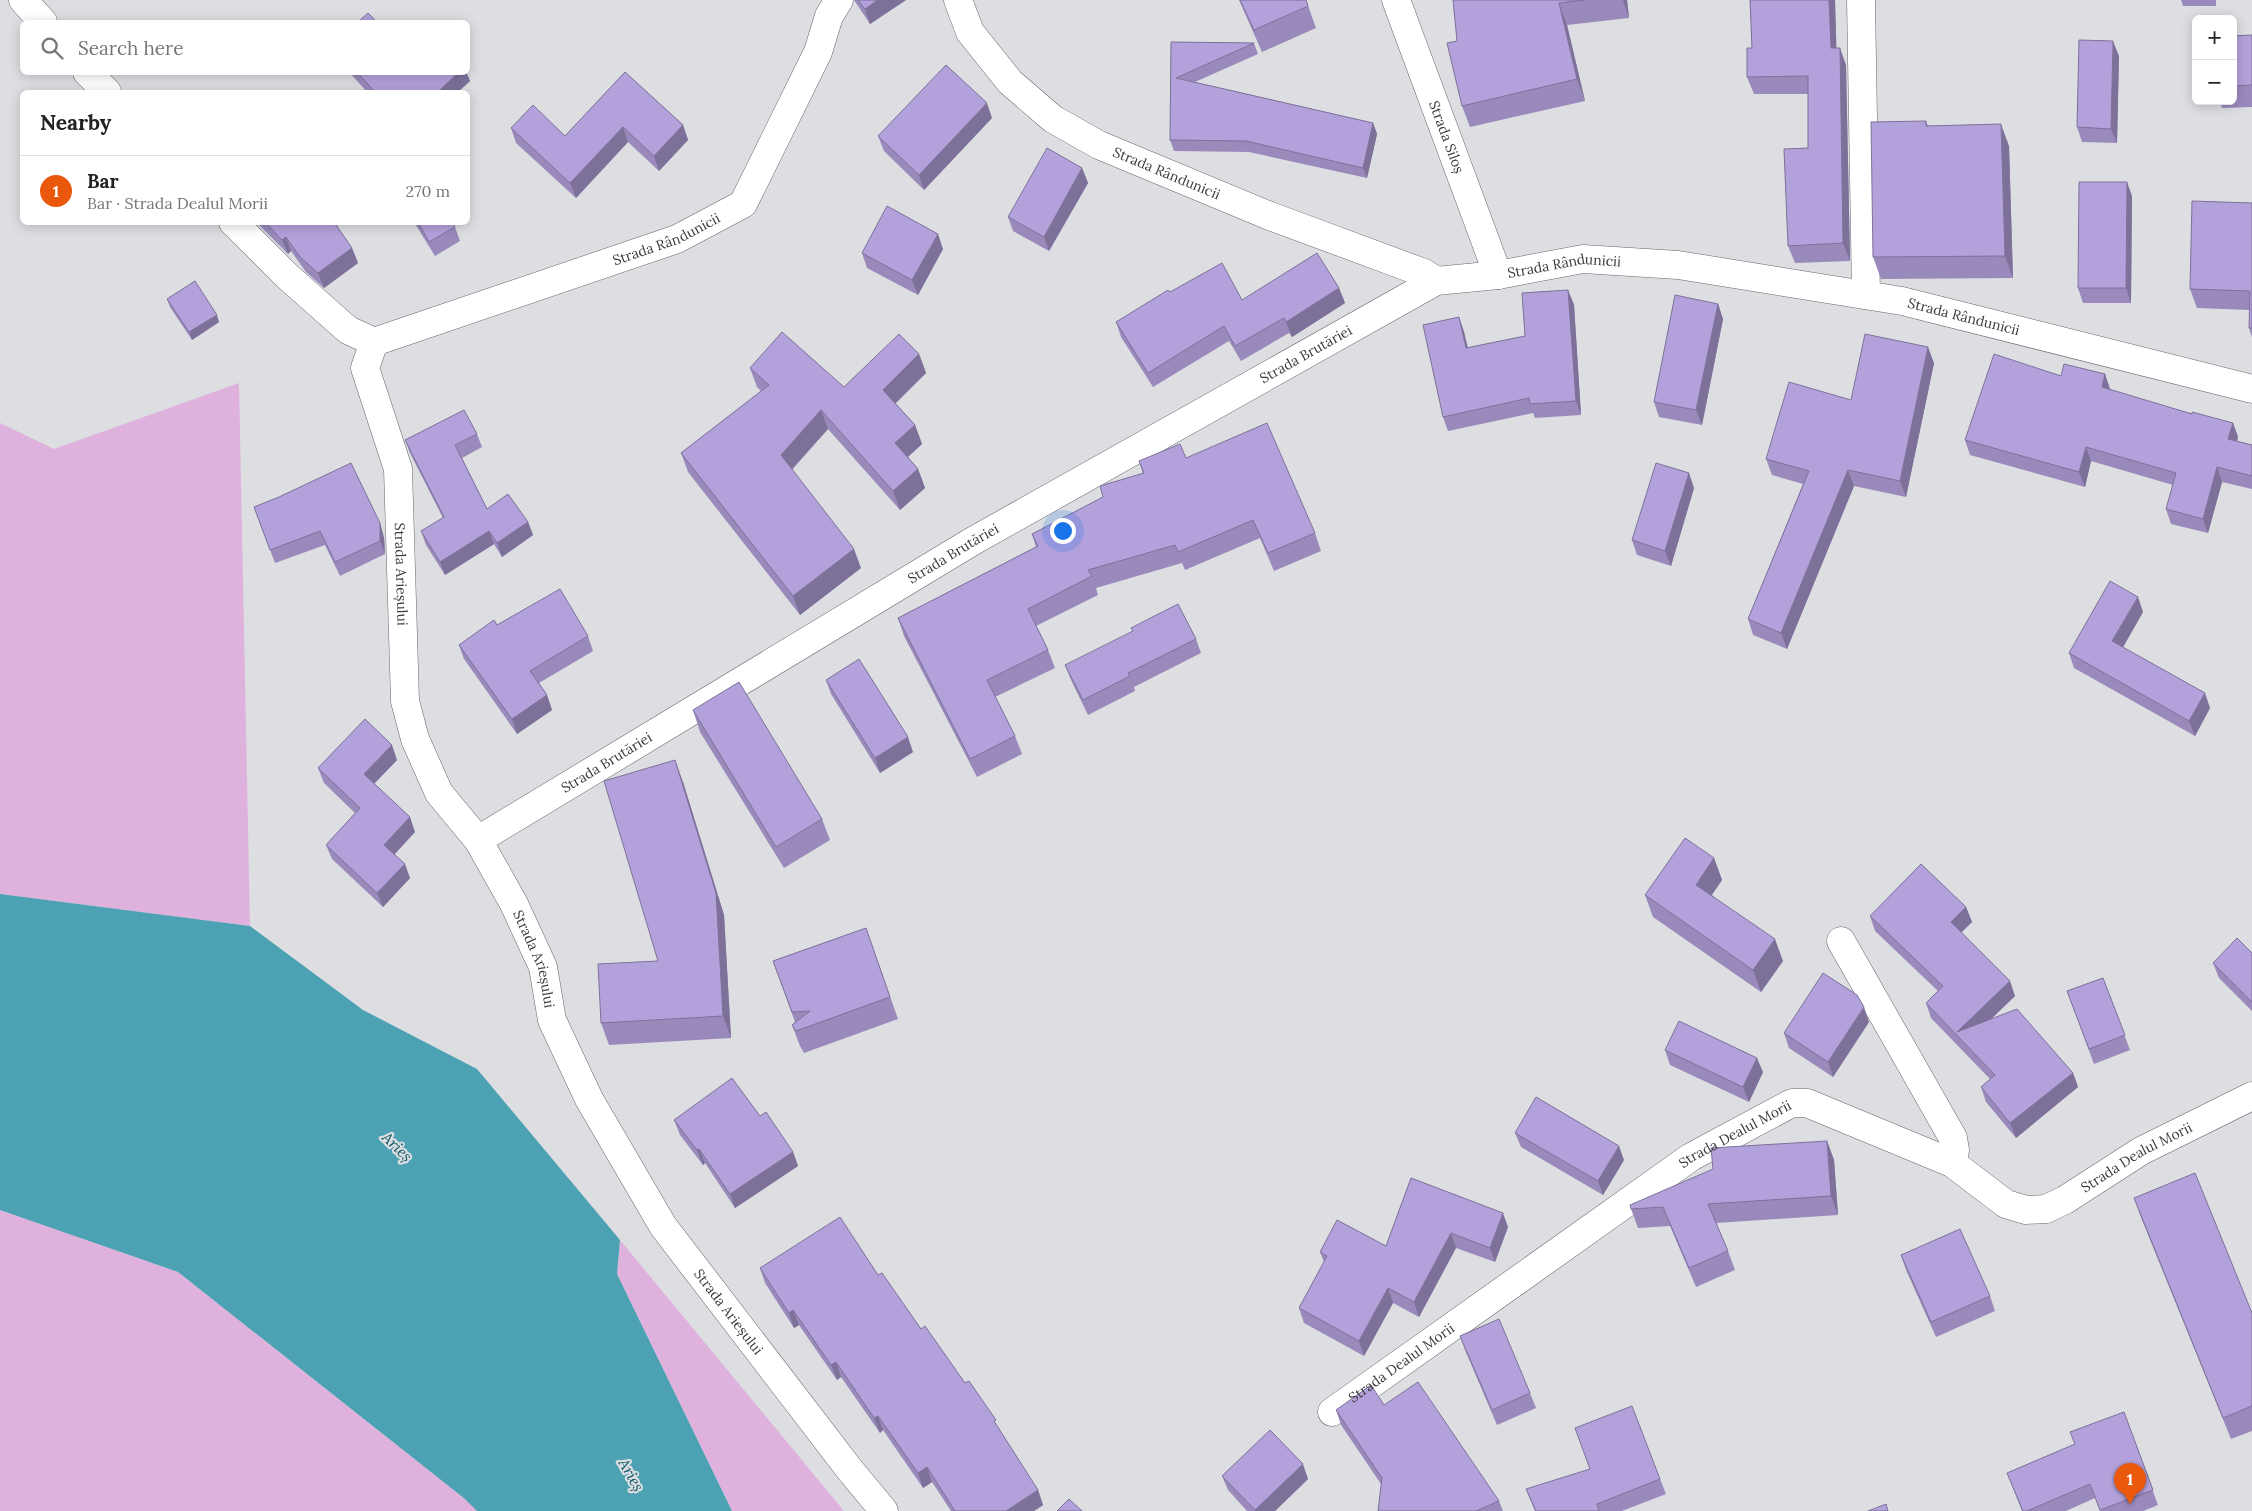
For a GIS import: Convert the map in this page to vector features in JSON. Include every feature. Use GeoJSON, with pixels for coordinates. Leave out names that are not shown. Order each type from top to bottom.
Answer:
{"type":"FeatureCollection","features":[{"type":"Feature","properties":{"kind":"street"},"geometry":{"type":"LineString","coordinates":[[23,0],[41,20]]}},
{"type":"Feature","properties":{"kind":"street","name":"Strada Rândunicii"},"geometry":{"type":"LineString","coordinates":[[958,0],[970,32],[1010,82],[1053,119],[1098,145],[1270,216],[1424,273],[1436,281],[1498,275],[1582,259],[1678,264],[1902,301],[2252,389]]}},
{"type":"Feature","properties":{"kind":"street","name":"Strada Siloș"},"geometry":{"type":"LineString","coordinates":[[1396,0],[1498,275]]}},
{"type":"Feature","properties":{"kind":"street"},"geometry":{"type":"LineString","coordinates":[[1861,0],[1866,295]]}},
{"type":"Feature","properties":{"kind":"street","name":"Strada Rândunicii"},"geometry":{"type":"LineString","coordinates":[[374,342],[677,239],[743,204],[818,52],[826,5]]}},
{"type":"Feature","properties":{"kind":"street"},"geometry":{"type":"LineString","coordinates":[[90,75],[105,90]]}},
{"type":"Feature","properties":{"kind":"street"},"geometry":{"type":"LineString","coordinates":[[236,225],[287,276],[348,330],[374,342]]}},
{"type":"Feature","properties":{"kind":"street","name":"Strada Brutăriei"},"geometry":{"type":"LineString","coordinates":[[478,840],[973,541],[1436,281]]}},
{"type":"Feature","properties":{"kind":"street","name":"Strada Arieșului"},"geometry":{"type":"LineString","coordinates":[[374,342],[365,368],[398,469],[405,701],[415,739],[439,793],[478,840],[514,904],[543,967],[552,1020],[590,1099],[663,1226],[850,1470],[884,1511]]}},
{"type":"Feature","properties":{"kind":"street"},"geometry":{"type":"LineString","coordinates":[[1841,941],[1953,1138],[1955,1150],[1952,1163]]}},
{"type":"Feature","properties":{"kind":"street","name":"Strada Dealul Morii"},"geometry":{"type":"LineString","coordinates":[[1332,1412],[1691,1157],[1786,1105],[1806,1103],[1952,1163],[2006,1204],[2026,1210],[2046,1209],[2065,1200],[2141,1152],[2252,1096]]}},
{"type":"Feature","properties":{"kind":"shaded area"},"geometry":{"type":"Polygon","coordinates":[[[239,383],[250,926],[0,894],[0,423],[54,449],[239,383]]]}},
{"type":"Feature","properties":{"kind":"shaded area"},"geometry":{"type":"Polygon","coordinates":[[[0,1210],[178,1272],[480,1511],[0,1511],[0,1210]]]}},
{"type":"Feature","properties":{"kind":"shaded area"},"geometry":{"type":"Polygon","coordinates":[[[620,1240],[844,1511],[732,1511],[617,1274],[620,1240]]]}},
{"type":"Feature","properties":{"kind":"water","name":"Arieș"},"geometry":{"type":"Polygon","coordinates":[[[0,894],[250,926],[363,1010],[477,1069],[620,1240],[617,1274],[732,1511],[477,1511],[465,1499],[178,1272],[0,1210],[0,894]]]}},
{"type":"Feature","properties":{"kind":"building"},"geometry":{"type":"Polygon","coordinates":[[[858,0],[878,0],[865,9],[858,0]]]}},
{"type":"Feature","properties":{"kind":"building"},"geometry":{"type":"Polygon","coordinates":[[[1240,0],[1306,0],[1308,6],[1254,30],[1240,0]]]}},
{"type":"Feature","properties":{"kind":"building"},"geometry":{"type":"Polygon","coordinates":[[[1453,0],[1585,0],[1559,3],[1577,79],[1462,106],[1447,43],[1457,41],[1453,0]]]}},
{"type":"Feature","properties":{"kind":"building"},"geometry":{"type":"Polygon","coordinates":[[[1750,0],[1829,0],[1831,48],[1840,48],[1843,243],[1788,246],[1784,149],[1808,148],[1808,76],[1747,77],[1747,48],[1752,48],[1750,0]]]}},
{"type":"Feature","properties":{"kind":"building"},"geometry":{"type":"Polygon","coordinates":[[[368,13],[375,20],[360,20],[368,13]]]}},
{"type":"Feature","properties":{"kind":"building"},"geometry":{"type":"Polygon","coordinates":[[[2252,35],[2252,85],[2237,86],[2237,36],[2252,35]]]}},
{"type":"Feature","properties":{"kind":"building"},"geometry":{"type":"Polygon","coordinates":[[[2079,40],[2113,41],[2111,129],[2077,127],[2079,40]]]}},
{"type":"Feature","properties":{"kind":"building"},"geometry":{"type":"Polygon","coordinates":[[[1171,42],[1254,43],[1176,78],[1373,123],[1363,168],[1246,141],[1170,140],[1171,42]]]}},
{"type":"Feature","properties":{"kind":"building"},"geometry":{"type":"Polygon","coordinates":[[[946,65],[987,103],[919,175],[878,136],[946,65]]]}},
{"type":"Feature","properties":{"kind":"building"},"geometry":{"type":"Polygon","coordinates":[[[625,72],[683,125],[654,156],[623,127],[570,183],[511,128],[533,105],[565,136],[625,72]]]}},
{"type":"Feature","properties":{"kind":"building"},"geometry":{"type":"Polygon","coordinates":[[[360,75],[456,75],[440,90],[373,90],[360,75]]]}},
{"type":"Feature","properties":{"kind":"building"},"geometry":{"type":"Polygon","coordinates":[[[1926,121],[1926,126],[2001,124],[2005,256],[1873,257],[1871,122],[1926,121]]]}},
{"type":"Feature","properties":{"kind":"building"},"geometry":{"type":"Polygon","coordinates":[[[1047,148],[1082,168],[1044,237],[1008,217],[1047,148]]]}},
{"type":"Feature","properties":{"kind":"building"},"geometry":{"type":"Polygon","coordinates":[[[2079,182],[2127,182],[2126,288],[2078,288],[2079,182]]]}},
{"type":"Feature","properties":{"kind":"building"},"geometry":{"type":"Polygon","coordinates":[[[2192,201],[2252,203],[2252,328],[2249,328],[2250,291],[2190,289],[2192,201]]]}},
{"type":"Feature","properties":{"kind":"building"},"geometry":{"type":"Polygon","coordinates":[[[887,206],[938,234],[912,280],[862,253],[887,206]]]}},
{"type":"Feature","properties":{"kind":"building"},"geometry":{"type":"Polygon","coordinates":[[[268,225],[336,225],[352,248],[318,273],[300,257],[286,237],[282,240],[268,225]]]}},
{"type":"Feature","properties":{"kind":"building"},"geometry":{"type":"Polygon","coordinates":[[[420,225],[454,225],[455,227],[429,242],[420,225]]]}},
{"type":"Feature","properties":{"kind":"building"},"geometry":{"type":"Polygon","coordinates":[[[1317,253],[1339,288],[1286,322],[1284,318],[1235,346],[1224,326],[1148,373],[1116,322],[1168,290],[1170,292],[1222,263],[1242,300],[1317,253]]]}},
{"type":"Feature","properties":{"kind":"building"},"geometry":{"type":"Polygon","coordinates":[[[195,281],[217,315],[189,332],[167,299],[195,281]]]}},
{"type":"Feature","properties":{"kind":"building"},"geometry":{"type":"Polygon","coordinates":[[[1568,290],[1576,401],[1530,404],[1529,398],[1443,417],[1423,325],[1459,317],[1466,348],[1525,336],[1522,293],[1568,290]]]}},
{"type":"Feature","properties":{"kind":"building"},"geometry":{"type":"Polygon","coordinates":[[[1675,295],[1718,304],[1696,410],[1654,402],[1675,295]]]}},
{"type":"Feature","properties":{"kind":"building"},"geometry":{"type":"Polygon","coordinates":[[[782,332],[844,387],[899,334],[919,354],[883,390],[915,425],[895,443],[918,469],[893,491],[821,410],[781,455],[854,549],[793,596],[681,453],[769,385],[750,368],[782,332]]]}},
{"type":"Feature","properties":{"kind":"building"},"geometry":{"type":"Polygon","coordinates":[[[1865,334],[1928,347],[1900,481],[1848,470],[1781,633],[1748,619],[1809,471],[1766,459],[1789,382],[1851,400],[1865,334]]]}},
{"type":"Feature","properties":{"kind":"building"},"geometry":{"type":"Polygon","coordinates":[[[1994,354],[2061,376],[2064,364],[2105,374],[2102,387],[2192,414],[2192,412],[2233,423],[2228,439],[2252,445],[2252,476],[2217,467],[2203,519],[2166,509],[2176,473],[2086,447],[2079,472],[1965,440],[1994,354]]]}},
{"type":"Feature","properties":{"kind":"building"},"geometry":{"type":"Polygon","coordinates":[[[464,410],[477,434],[455,445],[487,509],[508,494],[528,522],[497,543],[489,531],[440,562],[421,531],[444,517],[405,440],[464,410]]]}},
{"type":"Feature","properties":{"kind":"building"},"geometry":{"type":"Polygon","coordinates":[[[1267,423],[1315,533],[1268,553],[1253,520],[1178,552],[1175,545],[1088,570],[1092,576],[1028,609],[1048,650],[987,680],[1015,736],[970,759],[898,618],[1038,546],[1032,534],[1103,497],[1100,486],[1144,473],[1139,461],[1180,444],[1186,458],[1267,423]]]}},
{"type":"Feature","properties":{"kind":"building"},"geometry":{"type":"Polygon","coordinates":[[[351,463],[380,523],[380,541],[335,562],[320,531],[270,550],[254,507],[351,463]]]}},
{"type":"Feature","properties":{"kind":"building"},"geometry":{"type":"Polygon","coordinates":[[[1656,463],[1689,473],[1665,551],[1632,540],[1656,463]]]}},
{"type":"Feature","properties":{"kind":"building"},"geometry":{"type":"Polygon","coordinates":[[[2110,581],[2138,597],[2112,641],[2205,693],[2189,721],[2069,653],[2110,581]]]}},
{"type":"Feature","properties":{"kind":"building"},"geometry":{"type":"Polygon","coordinates":[[[560,589],[588,636],[530,671],[547,695],[512,719],[459,645],[494,620],[497,625],[560,589]]]}},
{"type":"Feature","properties":{"kind":"building"},"geometry":{"type":"Polygon","coordinates":[[[1178,604],[1196,639],[1128,673],[1130,676],[1083,700],[1065,665],[1133,631],[1131,628],[1178,604]]]}},
{"type":"Feature","properties":{"kind":"building"},"geometry":{"type":"Polygon","coordinates":[[[859,659],[908,737],[875,758],[826,680],[859,659]]]}},
{"type":"Feature","properties":{"kind":"building"},"geometry":{"type":"Polygon","coordinates":[[[739,682],[822,819],[776,847],[693,710],[739,682]]]}},
{"type":"Feature","properties":{"kind":"building"},"geometry":{"type":"Polygon","coordinates":[[[365,719],[392,745],[364,774],[410,817],[384,845],[405,864],[377,893],[326,845],[360,808],[318,768],[365,719]]]}},
{"type":"Feature","properties":{"kind":"building"},"geometry":{"type":"Polygon","coordinates":[[[675,760],[716,893],[723,1016],[601,1023],[598,964],[658,961],[604,781],[675,760]]]}},
{"type":"Feature","properties":{"kind":"building"},"geometry":{"type":"Polygon","coordinates":[[[1685,838],[1714,858],[1696,885],[1775,939],[1753,970],[1645,895],[1685,838]]]}},
{"type":"Feature","properties":{"kind":"building"},"geometry":{"type":"Polygon","coordinates":[[[1921,864],[1966,907],[1951,922],[2010,981],[1957,1032],[2017,1009],[2073,1073],[2010,1123],[1981,1087],[1995,1075],[1926,1003],[1943,986],[1870,916],[1921,864]]]}},
{"type":"Feature","properties":{"kind":"building"},"geometry":{"type":"Polygon","coordinates":[[[866,928],[890,997],[796,1031],[792,1025],[810,1011],[792,1012],[773,961],[866,928]]]}},
{"type":"Feature","properties":{"kind":"building"},"geometry":{"type":"Polygon","coordinates":[[[2237,938],[2252,953],[2252,1002],[2213,963],[2237,938]]]}},
{"type":"Feature","properties":{"kind":"building"},"geometry":{"type":"Polygon","coordinates":[[[1823,973],[1857,995],[1864,1007],[1828,1062],[1784,1033],[1823,973]]]}},
{"type":"Feature","properties":{"kind":"building"},"geometry":{"type":"Polygon","coordinates":[[[2103,978],[2125,1035],[2089,1049],[2067,991],[2103,978]]]}},
{"type":"Feature","properties":{"kind":"building"},"geometry":{"type":"Polygon","coordinates":[[[1679,1021],[1757,1058],[1743,1087],[1665,1050],[1679,1021]]]}},
{"type":"Feature","properties":{"kind":"building"},"geometry":{"type":"Polygon","coordinates":[[[732,1078],[760,1116],[766,1112],[793,1152],[730,1194],[699,1149],[697,1150],[674,1120],[732,1078]]]}},
{"type":"Feature","properties":{"kind":"building"},"geometry":{"type":"Polygon","coordinates":[[[1536,1097],[1619,1146],[1598,1181],[1515,1133],[1536,1097]]]}},
{"type":"Feature","properties":{"kind":"building"},"geometry":{"type":"Polygon","coordinates":[[[1827,1141],[1831,1196],[1708,1204],[1728,1251],[1689,1268],[1663,1207],[1631,1209],[1630,1205],[1713,1169],[1711,1148],[1827,1141]]]}},
{"type":"Feature","properties":{"kind":"building"},"geometry":{"type":"Polygon","coordinates":[[[2195,1173],[2252,1313],[2252,1406],[2223,1418],[2134,1198],[2195,1173]]]}},
{"type":"Feature","properties":{"kind":"building"},"geometry":{"type":"Polygon","coordinates":[[[1411,1178],[1503,1213],[1490,1248],[1451,1233],[1414,1302],[1388,1288],[1359,1341],[1299,1308],[1327,1256],[1320,1252],[1337,1220],[1386,1246],[1411,1178]]]}},
{"type":"Feature","properties":{"kind":"building"},"geometry":{"type":"Polygon","coordinates":[[[840,1217],[878,1275],[882,1273],[921,1329],[925,1326],[965,1383],[969,1381],[996,1420],[994,1421],[1038,1490],[1006,1511],[955,1511],[927,1467],[918,1473],[878,1416],[874,1418],[836,1362],[831,1365],[793,1310],[789,1313],[760,1268],[840,1217]]]}},
{"type":"Feature","properties":{"kind":"building"},"geometry":{"type":"Polygon","coordinates":[[[1960,1229],[1990,1296],[1931,1322],[1901,1255],[1960,1229]]]}},
{"type":"Feature","properties":{"kind":"building"},"geometry":{"type":"Polygon","coordinates":[[[1499,1319],[1530,1393],[1492,1410],[1460,1336],[1499,1319]]]}},
{"type":"Feature","properties":{"kind":"building"},"geometry":{"type":"Polygon","coordinates":[[[1418,1382],[1499,1501],[1476,1511],[1378,1511],[1382,1478],[1336,1410],[1371,1385],[1384,1405],[1418,1382]]]}},
{"type":"Feature","properties":{"kind":"building"},"geometry":{"type":"Polygon","coordinates":[[[1632,1406],[1660,1479],[1597,1504],[1599,1511],[1536,1511],[1526,1489],[1590,1469],[1575,1428],[1632,1406]]]}},
{"type":"Feature","properties":{"kind":"building"},"geometry":{"type":"Polygon","coordinates":[[[2124,1412],[2153,1490],[2100,1510],[2090,1484],[2023,1511],[2007,1473],[2075,1444],[2070,1432],[2124,1412]]]}},
{"type":"Feature","properties":{"kind":"building"},"geometry":{"type":"Polygon","coordinates":[[[1270,1430],[1303,1464],[1255,1510],[1222,1476],[1270,1430]]]}},
{"type":"Feature","properties":{"kind":"building"},"geometry":{"type":"Polygon","coordinates":[[[1069,1499],[1082,1511],[1057,1511],[1069,1499]]]}},
{"type":"Feature","properties":{"kind":"building"},"geometry":{"type":"Polygon","coordinates":[[[1886,1504],[1888,1511],[1868,1511],[1886,1504]]]}},
{"type":"Feature","properties":{"kind":"place","name":"Bar"},"geometry":{"type":"Point","coordinates":[2130,1504]}}]}
